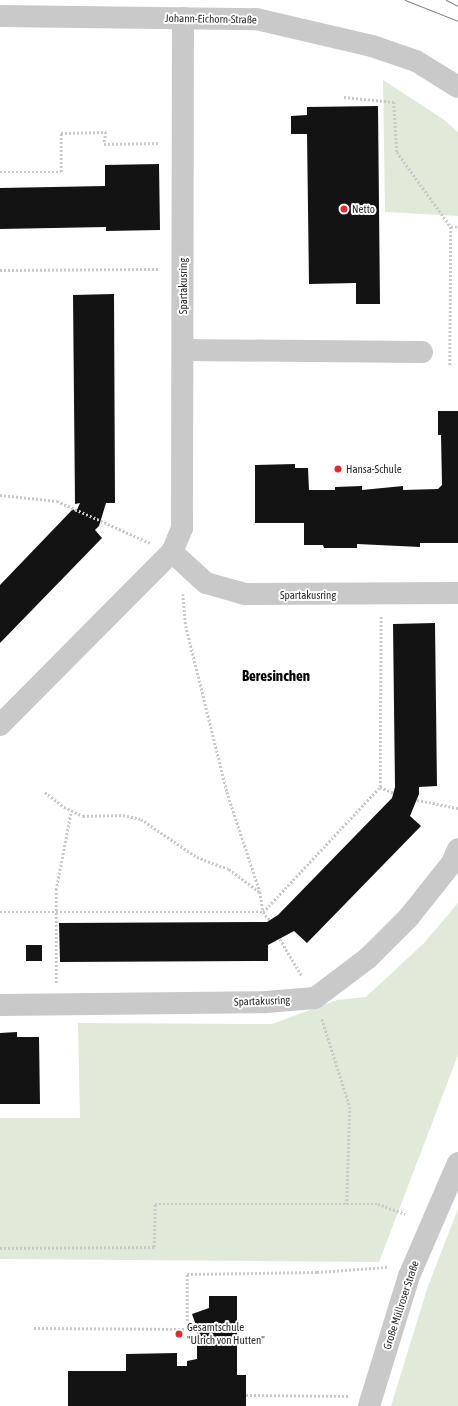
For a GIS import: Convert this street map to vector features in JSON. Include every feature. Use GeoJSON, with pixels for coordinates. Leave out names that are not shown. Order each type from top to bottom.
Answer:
{"type":"FeatureCollection","features":[{"type":"Feature","properties":{"kind":"street","name":"Johann-Eichorn-Straße"},"geometry":{"type":"LineString","coordinates":[[0,16],[256,19],[302,28],[416,61],[458,87]]}},
{"type":"Feature","properties":{"kind":"street","name":"Spartakusring"},"geometry":{"type":"LineString","coordinates":[[0,725],[176,556],[182,528],[182,18]]}},
{"type":"Feature","properties":{"kind":"street"},"geometry":{"type":"LineString","coordinates":[[183,350],[422,352]]}},
{"type":"Feature","properties":{"kind":"street","name":"Spartakusring"},"geometry":{"type":"LineString","coordinates":[[176,556],[206,582],[245,594],[458,594]]}},
{"type":"Feature","properties":{"kind":"street"},"geometry":{"type":"LineString","coordinates":[[315,998],[368,958],[409,917],[452,863],[458,848]]}},
{"type":"Feature","properties":{"kind":"street","name":"Spartakusring"},"geometry":{"type":"LineString","coordinates":[[0,1006],[266,1002],[315,998]]}},
{"type":"Feature","properties":{"kind":"street","name":"Große Müllroser Straße"},"geometry":{"type":"LineString","coordinates":[[370,1405],[409,1276],[458,1163]]}},
{"type":"Feature","properties":{"kind":"path"},"geometry":{"type":"LineString","coordinates":[[344,97],[394,102],[397,152],[451,227],[450,366]]}},
{"type":"Feature","properties":{"kind":"path"},"geometry":{"type":"LineString","coordinates":[[0,172],[61,172],[61,133],[106,132],[104,144],[152,143]]}},
{"type":"Feature","properties":{"kind":"path"},"geometry":{"type":"LineString","coordinates":[[451,227],[458,227]]}},
{"type":"Feature","properties":{"kind":"path"},"geometry":{"type":"LineString","coordinates":[[0,270],[183,268]]}},
{"type":"Feature","properties":{"kind":"path"},"geometry":{"type":"LineString","coordinates":[[0,495],[57,501],[176,556],[186,626],[201,692],[227,792],[260,892],[263,912],[270,920]]}},
{"type":"Feature","properties":{"kind":"path"},"geometry":{"type":"LineString","coordinates":[[0,912],[263,912],[380,787],[381,595]]}},
{"type":"Feature","properties":{"kind":"path"},"geometry":{"type":"LineString","coordinates":[[380,787],[394,792]]}},
{"type":"Feature","properties":{"kind":"path"},"geometry":{"type":"LineString","coordinates":[[45,792],[71,811],[83,816],[124,815],[141,819],[197,857],[229,869],[260,892]]}},
{"type":"Feature","properties":{"kind":"path"},"geometry":{"type":"LineString","coordinates":[[417,800],[458,808]]}},
{"type":"Feature","properties":{"kind":"path"},"geometry":{"type":"LineString","coordinates":[[56,1006],[55,911],[71,811]]}},
{"type":"Feature","properties":{"kind":"path"},"geometry":{"type":"LineString","coordinates":[[280,939],[315,998],[350,1107],[347,1204]]}},
{"type":"Feature","properties":{"kind":"path"},"geometry":{"type":"LineString","coordinates":[[0,1248],[154,1248],[155,1204],[378,1204],[405,1214]]}},
{"type":"Feature","properties":{"kind":"path"},"geometry":{"type":"LineString","coordinates":[[34,1328],[187,1329],[187,1274],[317,1272],[387,1267]]}},
{"type":"Feature","properties":{"kind":"path"},"geometry":{"type":"LineString","coordinates":[[246,1395],[349,1396],[370,1405]]}},
{"type":"Feature","properties":{"kind":"green space"},"geometry":{"type":"Polygon","coordinates":[[[383,80],[443,119],[458,132],[458,216],[385,212],[383,80]]]}},
{"type":"Feature","properties":{"kind":"green space"},"geometry":{"type":"Polygon","coordinates":[[[458,903],[458,1055],[379,1262],[0,1259],[0,1118],[80,1118],[78,1023],[272,1024],[337,1000],[366,997],[424,943],[458,903]]]}},
{"type":"Feature","properties":{"kind":"green space"},"geometry":{"type":"Polygon","coordinates":[[[458,1209],[458,1406],[391,1406],[428,1286],[458,1209]]]}},
{"type":"Feature","properties":{"kind":"building","name":"Netto"},"geometry":{"type":"Polygon","coordinates":[[[378,106],[380,304],[356,304],[356,283],[309,284],[307,134],[291,134],[291,116],[307,115],[307,107],[378,106]]]}},
{"type":"Feature","properties":{"kind":"building"},"geometry":{"type":"Polygon","coordinates":[[[159,164],[160,230],[106,231],[106,227],[0,229],[0,188],[105,186],[105,165],[159,164]]]}},
{"type":"Feature","properties":{"kind":"building"},"geometry":{"type":"Polygon","coordinates":[[[114,294],[115,503],[106,503],[99,526],[95,530],[102,538],[0,643],[0,585],[73,509],[76,512],[80,503],[75,504],[73,295],[114,294]]]}},
{"type":"Feature","properties":{"kind":"building"},"geometry":{"type":"Polygon","coordinates":[[[438,411],[458,411],[458,543],[420,543],[420,547],[357,544],[357,548],[324,548],[323,545],[304,545],[304,523],[255,523],[255,465],[295,464],[295,468],[308,468],[309,490],[335,490],[335,487],[362,486],[362,490],[403,486],[403,490],[438,489],[442,485],[441,435],[438,435],[438,411]]]}},
{"type":"Feature","properties":{"kind":"building"},"geometry":{"type":"Polygon","coordinates":[[[435,623],[437,786],[419,787],[419,794],[410,816],[421,826],[307,943],[294,931],[268,945],[268,961],[60,962],[59,923],[267,922],[278,915],[392,798],[395,787],[393,624],[435,623]]]}},
{"type":"Feature","properties":{"kind":"building"},"geometry":{"type":"Polygon","coordinates":[[[26,945],[42,945],[42,961],[26,961],[26,945]]]}},
{"type":"Feature","properties":{"kind":"building"},"geometry":{"type":"Polygon","coordinates":[[[17,1032],[17,1037],[39,1037],[40,1104],[0,1104],[0,1033],[17,1032]]]}},
{"type":"Feature","properties":{"kind":"building"},"geometry":{"type":"Polygon","coordinates":[[[209,1296],[237,1296],[237,1375],[246,1375],[246,1406],[68,1406],[68,1371],[126,1371],[126,1354],[177,1353],[177,1366],[187,1366],[187,1361],[197,1359],[197,1328],[192,1314],[209,1308],[209,1296]]]}},
{"type":"Feature","properties":{"kind":"tram line"},"geometry":{"type":"LineString","coordinates":[[405,0],[458,21]]}},
{"type":"Feature","properties":{"kind":"tram line"},"geometry":{"type":"LineString","coordinates":[[446,0],[458,6]]}},
{"type":"Feature","properties":{"kind":"place","name":"Netto"},"geometry":{"type":"Point","coordinates":[344,209]}},
{"type":"Feature","properties":{"kind":"place","name":"Hansa-Schule"},"geometry":{"type":"Point","coordinates":[338,469]}},
{"type":"Feature","properties":{"kind":"place","name":"Gesamtschule \"Ulrich von Hutten\""},"geometry":{"type":"Point","coordinates":[179,1334]}},
{"type":"Feature","properties":{"kind":"district","name":"Beresinchen"},"geometry":{"type":"Point","coordinates":[276,676]}}]}
